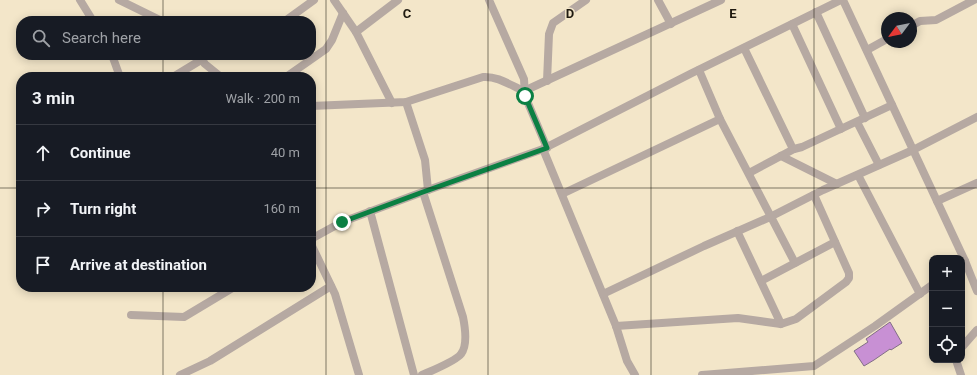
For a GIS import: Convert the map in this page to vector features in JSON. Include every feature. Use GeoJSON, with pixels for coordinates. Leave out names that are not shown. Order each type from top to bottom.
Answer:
{"type":"FeatureCollection","features":[{"type":"Feature","properties":{"kind":"street"},"geometry":{"type":"LineString","coordinates":[[80,0],[90,16]]}},
{"type":"Feature","properties":{"kind":"street"},"geometry":{"type":"LineString","coordinates":[[119,0],[152,16]]}},
{"type":"Feature","properties":{"kind":"street"},"geometry":{"type":"LineString","coordinates":[[292,16],[314,0]]}},
{"type":"Feature","properties":{"kind":"street"},"geometry":{"type":"LineString","coordinates":[[334,0],[356,32],[392,103]]}},
{"type":"Feature","properties":{"kind":"street"},"geometry":{"type":"LineString","coordinates":[[356,32],[398,0]]}},
{"type":"Feature","properties":{"kind":"street"},"geometry":{"type":"LineString","coordinates":[[489,0],[524,79],[524,91],[562,194],[616,326],[627,361],[635,375]]}},
{"type":"Feature","properties":{"kind":"street"},"geometry":{"type":"LineString","coordinates":[[547,81],[549,34],[553,23],[586,0]]}},
{"type":"Feature","properties":{"kind":"street"},"geometry":{"type":"LineString","coordinates":[[658,0],[671,24]]}},
{"type":"Feature","properties":{"kind":"street"},"geometry":{"type":"LineString","coordinates":[[316,106],[406,102],[483,77],[498,79],[524,91],[722,0]]}},
{"type":"Feature","properties":{"kind":"street"},"geometry":{"type":"LineString","coordinates":[[316,237],[342,222],[370,211],[545,148],[842,0],[867,50],[937,201],[960,255]]}},
{"type":"Feature","properties":{"kind":"street"},"geometry":{"type":"LineString","coordinates":[[917,23],[920,21],[936,20],[974,0]]}},
{"type":"Feature","properties":{"kind":"street"},"geometry":{"type":"LineString","coordinates":[[816,12],[865,118]]}},
{"type":"Feature","properties":{"kind":"street"},"geometry":{"type":"LineString","coordinates":[[316,56],[330,45],[343,13]]}},
{"type":"Feature","properties":{"kind":"street"},"geometry":{"type":"LineString","coordinates":[[792,24],[841,129]]}},
{"type":"Feature","properties":{"kind":"street"},"geometry":{"type":"LineString","coordinates":[[867,50],[881,42]]}},
{"type":"Feature","properties":{"kind":"street"},"geometry":{"type":"LineString","coordinates":[[744,48],[792,147],[794,148]]}},
{"type":"Feature","properties":{"kind":"street"},"geometry":{"type":"LineString","coordinates":[[114,60],[118,72]]}},
{"type":"Feature","properties":{"kind":"street"},"geometry":{"type":"LineString","coordinates":[[180,72],[195,60]]}},
{"type":"Feature","properties":{"kind":"street"},"geometry":{"type":"LineString","coordinates":[[202,60],[215,72]]}},
{"type":"Feature","properties":{"kind":"street"},"geometry":{"type":"LineString","coordinates":[[293,72],[310,60]]}},
{"type":"Feature","properties":{"kind":"street"},"geometry":{"type":"LineString","coordinates":[[699,70],[720,118],[795,263]]}},
{"type":"Feature","properties":{"kind":"street"},"geometry":{"type":"LineString","coordinates":[[406,102],[425,160],[425,191],[463,317],[465,330],[464,346],[460,355],[422,375]]}},
{"type":"Feature","properties":{"kind":"street"},"geometry":{"type":"LineString","coordinates":[[749,173],[794,148],[802,147],[892,105]]}},
{"type":"Feature","properties":{"kind":"street"},"geometry":{"type":"LineString","coordinates":[[603,294],[913,150],[977,117]]}},
{"type":"Feature","properties":{"kind":"street"},"geometry":{"type":"LineString","coordinates":[[562,194],[720,118]]}},
{"type":"Feature","properties":{"kind":"street"},"geometry":{"type":"LineString","coordinates":[[857,122],[879,166]]}},
{"type":"Feature","properties":{"kind":"street"},"geometry":{"type":"LineString","coordinates":[[780,156],[837,184]]}},
{"type":"Feature","properties":{"kind":"street"},"geometry":{"type":"LineString","coordinates":[[858,175],[920,294]]}},
{"type":"Feature","properties":{"kind":"street"},"geometry":{"type":"LineString","coordinates":[[937,201],[977,183]]}},
{"type":"Feature","properties":{"kind":"street"},"geometry":{"type":"LineString","coordinates":[[616,326],[738,318],[781,324],[796,319],[846,282],[849,278],[849,273],[814,195]]}},
{"type":"Feature","properties":{"kind":"street"},"geometry":{"type":"LineString","coordinates":[[370,211],[414,375]]}},
{"type":"Feature","properties":{"kind":"street"},"geometry":{"type":"LineString","coordinates":[[737,231],[781,324]]}},
{"type":"Feature","properties":{"kind":"street"},"geometry":{"type":"LineString","coordinates":[[761,281],[835,242]]}},
{"type":"Feature","properties":{"kind":"street"},"geometry":{"type":"LineString","coordinates":[[316,254],[337,301],[360,375]]}},
{"type":"Feature","properties":{"kind":"street"},"geometry":{"type":"LineString","coordinates":[[965,266],[977,291]]}},
{"type":"Feature","properties":{"kind":"street"},"geometry":{"type":"LineString","coordinates":[[180,375],[210,361],[331,286]]}},
{"type":"Feature","properties":{"kind":"street"},"geometry":{"type":"LineString","coordinates":[[702,375],[786,372],[814,366],[875,326],[929,287]]}},
{"type":"Feature","properties":{"kind":"street"},"geometry":{"type":"LineString","coordinates":[[131,315],[184,317],[226,292]]}},
{"type":"Feature","properties":{"kind":"street"},"geometry":{"type":"LineString","coordinates":[[965,344],[977,330]]}},
{"type":"Feature","properties":{"kind":"street"},"geometry":{"type":"LineString","coordinates":[[957,363],[961,375]]}},
{"type":"Feature","properties":{"kind":"building"},"geometry":{"type":"Polygon","coordinates":[[[890,322],[902,343],[864,366],[854,351],[868,342],[866,339],[890,322]]]}},
{"type":"Feature","properties":{"kind":"route"},"geometry":{"type":"LineString","coordinates":[[342,222],[547,148],[525,96]]}}]}
